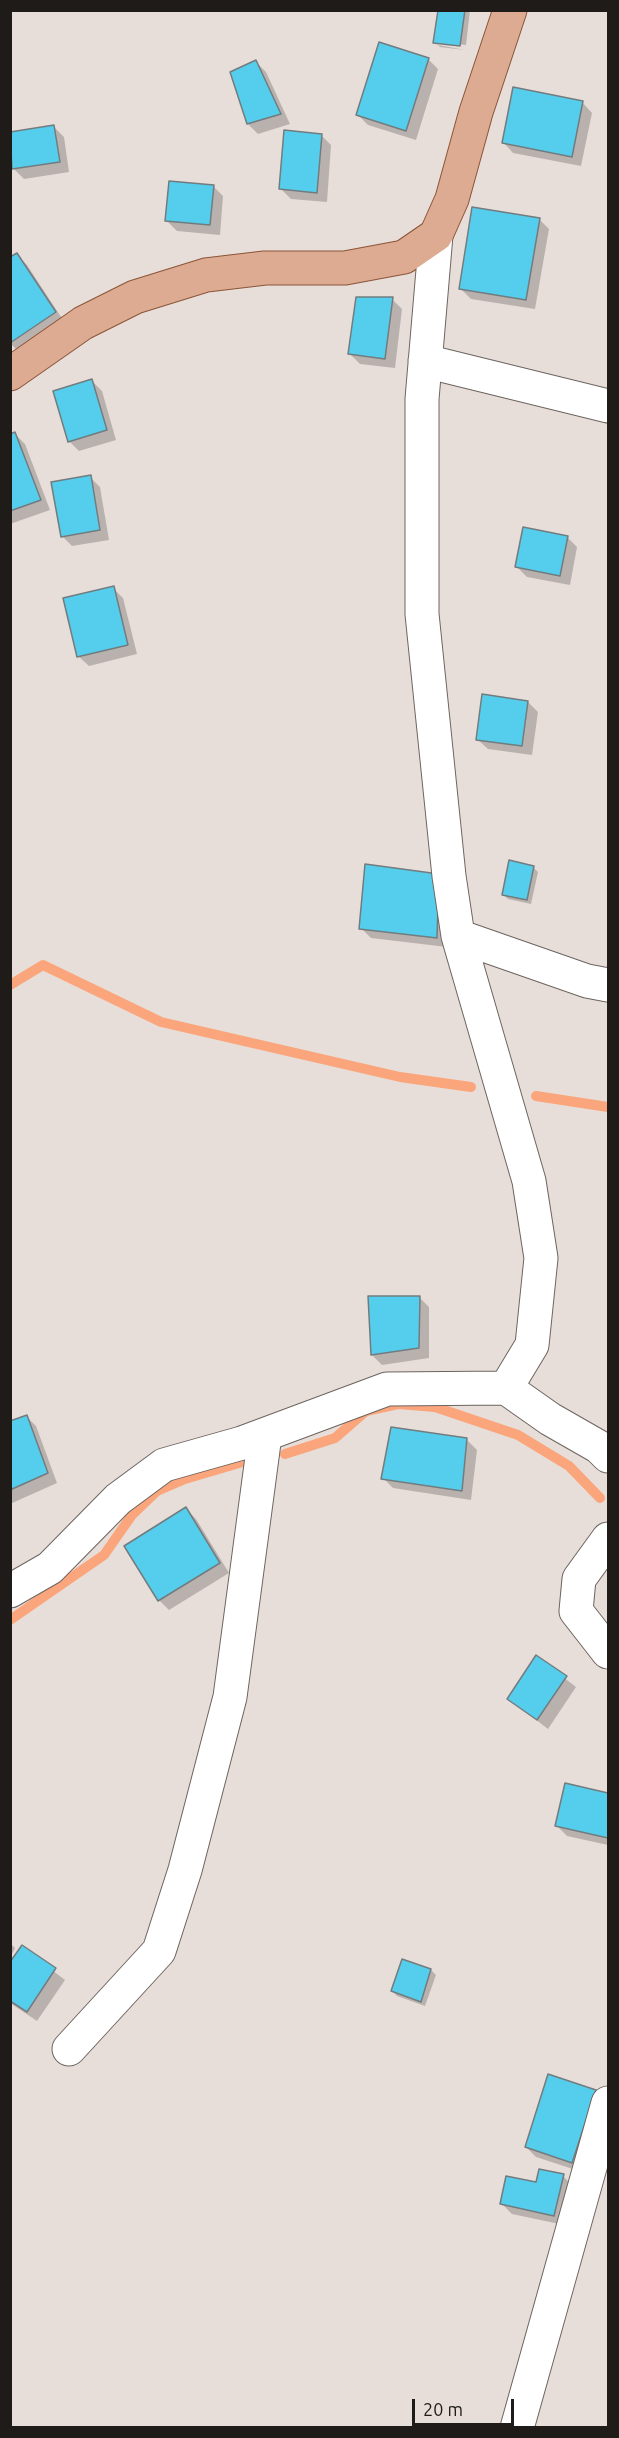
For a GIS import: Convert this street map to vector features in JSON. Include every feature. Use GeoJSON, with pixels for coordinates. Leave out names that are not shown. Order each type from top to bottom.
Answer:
{"type":"FeatureCollection","features":[{"type":"Feature","properties":{"kind":"main road"},"geometry":{"type":"LineString","coordinates":[[10,374],[83,323],[135,297],[206,275],[265,268],[345,268],[404,257],[436,235],[452,199],[476,112],[510,10]]}},
{"type":"Feature","properties":{"kind":"street"},"geometry":{"type":"LineString","coordinates":[[436,235],[422,399],[422,615],[449,876],[458,936],[529,1181],[541,1258],[532,1345],[506,1388]]}},
{"type":"Feature","properties":{"kind":"street"},"geometry":{"type":"LineString","coordinates":[[425,361],[609,406]]}},
{"type":"Feature","properties":{"kind":"street"},"geometry":{"type":"LineString","coordinates":[[458,936],[587,981],[609,985]]}},
{"type":"Feature","properties":{"kind":"street"},"geometry":{"type":"LineString","coordinates":[[10,1591],[50,1568],[118,1499],[164,1465],[253,1439],[387,1389],[506,1388],[550,1419],[599,1447],[609,1456]]}},
{"type":"Feature","properties":{"kind":"street"},"geometry":{"type":"LineString","coordinates":[[69,2049],[159,1951],[185,1870],[230,1697],[261,1470],[253,1439]]}},
{"type":"Feature","properties":{"kind":"street"},"geometry":{"type":"LineString","coordinates":[[609,1539],[579,1579],[576,1611],[609,1652]]}},
{"type":"Feature","properties":{"kind":"street"},"geometry":{"type":"LineString","coordinates":[[517,2427],[609,2103]]}},
{"type":"Feature","properties":{"kind":"building"},"geometry":{"type":"Polygon","coordinates":[[[438,10],[465,10],[460,46],[433,43],[438,10]]]}},
{"type":"Feature","properties":{"kind":"building"},"geometry":{"type":"Polygon","coordinates":[[[379,42],[429,58],[406,131],[356,115],[379,42]]]}},
{"type":"Feature","properties":{"kind":"building"},"geometry":{"type":"Polygon","coordinates":[[[256,60],[281,114],[247,124],[230,72],[256,60]]]}},
{"type":"Feature","properties":{"kind":"building"},"geometry":{"type":"Polygon","coordinates":[[[513,87],[583,101],[572,157],[502,143],[513,87]]]}},
{"type":"Feature","properties":{"kind":"building"},"geometry":{"type":"Polygon","coordinates":[[[54,125],[60,162],[12,169],[10,132],[54,125]]]}},
{"type":"Feature","properties":{"kind":"building"},"geometry":{"type":"Polygon","coordinates":[[[284,130],[322,134],[317,193],[279,189],[284,130]]]}},
{"type":"Feature","properties":{"kind":"building"},"geometry":{"type":"Polygon","coordinates":[[[169,181],[214,185],[210,225],[165,221],[169,181]]]}},
{"type":"Feature","properties":{"kind":"building"},"geometry":{"type":"Polygon","coordinates":[[[472,207],[540,218],[526,300],[459,289],[472,207]]]}},
{"type":"Feature","properties":{"kind":"building"},"geometry":{"type":"Polygon","coordinates":[[[17,253],[56,312],[10,343],[10,257],[17,253]]]}},
{"type":"Feature","properties":{"kind":"building"},"geometry":{"type":"Polygon","coordinates":[[[356,297],[393,297],[385,359],[348,354],[356,297]]]}},
{"type":"Feature","properties":{"kind":"building"},"geometry":{"type":"Polygon","coordinates":[[[92,379],[107,430],[68,442],[53,391],[92,379]]]}},
{"type":"Feature","properties":{"kind":"building"},"geometry":{"type":"Polygon","coordinates":[[[15,432],[41,500],[10,511],[10,434],[15,432]]]}},
{"type":"Feature","properties":{"kind":"building"},"geometry":{"type":"Polygon","coordinates":[[[91,475],[100,530],[61,537],[51,482],[91,475]]]}},
{"type":"Feature","properties":{"kind":"building"},"geometry":{"type":"Polygon","coordinates":[[[523,527],[568,536],[560,576],[515,567],[523,527]]]}},
{"type":"Feature","properties":{"kind":"building"},"geometry":{"type":"Polygon","coordinates":[[[114,586],[128,645],[77,657],[63,598],[114,586]]]}},
{"type":"Feature","properties":{"kind":"building"},"geometry":{"type":"Polygon","coordinates":[[[482,694],[528,701],[522,746],[476,740],[482,694]]]}},
{"type":"Feature","properties":{"kind":"building"},"geometry":{"type":"Polygon","coordinates":[[[509,860],[534,866],[527,900],[502,895],[509,860]]]}},
{"type":"Feature","properties":{"kind":"building"},"geometry":{"type":"Polygon","coordinates":[[[365,864],[439,874],[437,938],[359,929],[365,864]]]}},
{"type":"Feature","properties":{"kind":"building"},"geometry":{"type":"Polygon","coordinates":[[[368,1296],[420,1296],[419,1348],[371,1355],[368,1296]]]}},
{"type":"Feature","properties":{"kind":"building"},"geometry":{"type":"Polygon","coordinates":[[[27,1415],[48,1473],[10,1490],[10,1421],[27,1415]]]}},
{"type":"Feature","properties":{"kind":"building"},"geometry":{"type":"Polygon","coordinates":[[[391,1427],[467,1438],[462,1491],[381,1479],[391,1427]]]}},
{"type":"Feature","properties":{"kind":"building"},"geometry":{"type":"Polygon","coordinates":[[[186,1507],[220,1563],[158,1601],[124,1546],[186,1507]]]}},
{"type":"Feature","properties":{"kind":"building"},"geometry":{"type":"Polygon","coordinates":[[[536,1655],[567,1676],[537,1720],[507,1699],[536,1655]]]}},
{"type":"Feature","properties":{"kind":"building"},"geometry":{"type":"Polygon","coordinates":[[[565,1783],[608,1793],[608,1838],[555,1826],[565,1783]]]}},
{"type":"Feature","properties":{"kind":"building"},"geometry":{"type":"Polygon","coordinates":[[[22,1945],[56,1968],[27,2012],[10,2001],[10,1962],[22,1945]]]}},
{"type":"Feature","properties":{"kind":"building"},"geometry":{"type":"Polygon","coordinates":[[[402,1959],[431,1969],[421,2002],[391,1991],[402,1959]]]}},
{"type":"Feature","properties":{"kind":"building"},"geometry":{"type":"Polygon","coordinates":[[[548,2074],[596,2090],[572,2163],[525,2147],[548,2074]]]}},
{"type":"Feature","properties":{"kind":"building"},"geometry":{"type":"Polygon","coordinates":[[[539,2169],[564,2174],[554,2216],[500,2204],[506,2176],[536,2182],[539,2169]]]}},
{"type":"Feature","properties":{"kind":"waterway"},"geometry":{"type":"LineString","coordinates":[[10,985],[43,965],[161,1022],[400,1077],[471,1087]]}},
{"type":"Feature","properties":{"kind":"waterway"},"geometry":{"type":"LineString","coordinates":[[536,1096],[608,1107]]}},
{"type":"Feature","properties":{"kind":"waterway"},"geometry":{"type":"LineString","coordinates":[[285,1454],[335,1438],[366,1411],[398,1404],[435,1407],[518,1435],[569,1466],[600,1498]]}},
{"type":"Feature","properties":{"kind":"waterway"},"geometry":{"type":"LineString","coordinates":[[10,1620],[104,1555],[132,1515],[157,1491],[185,1479],[256,1458]]}}]}
